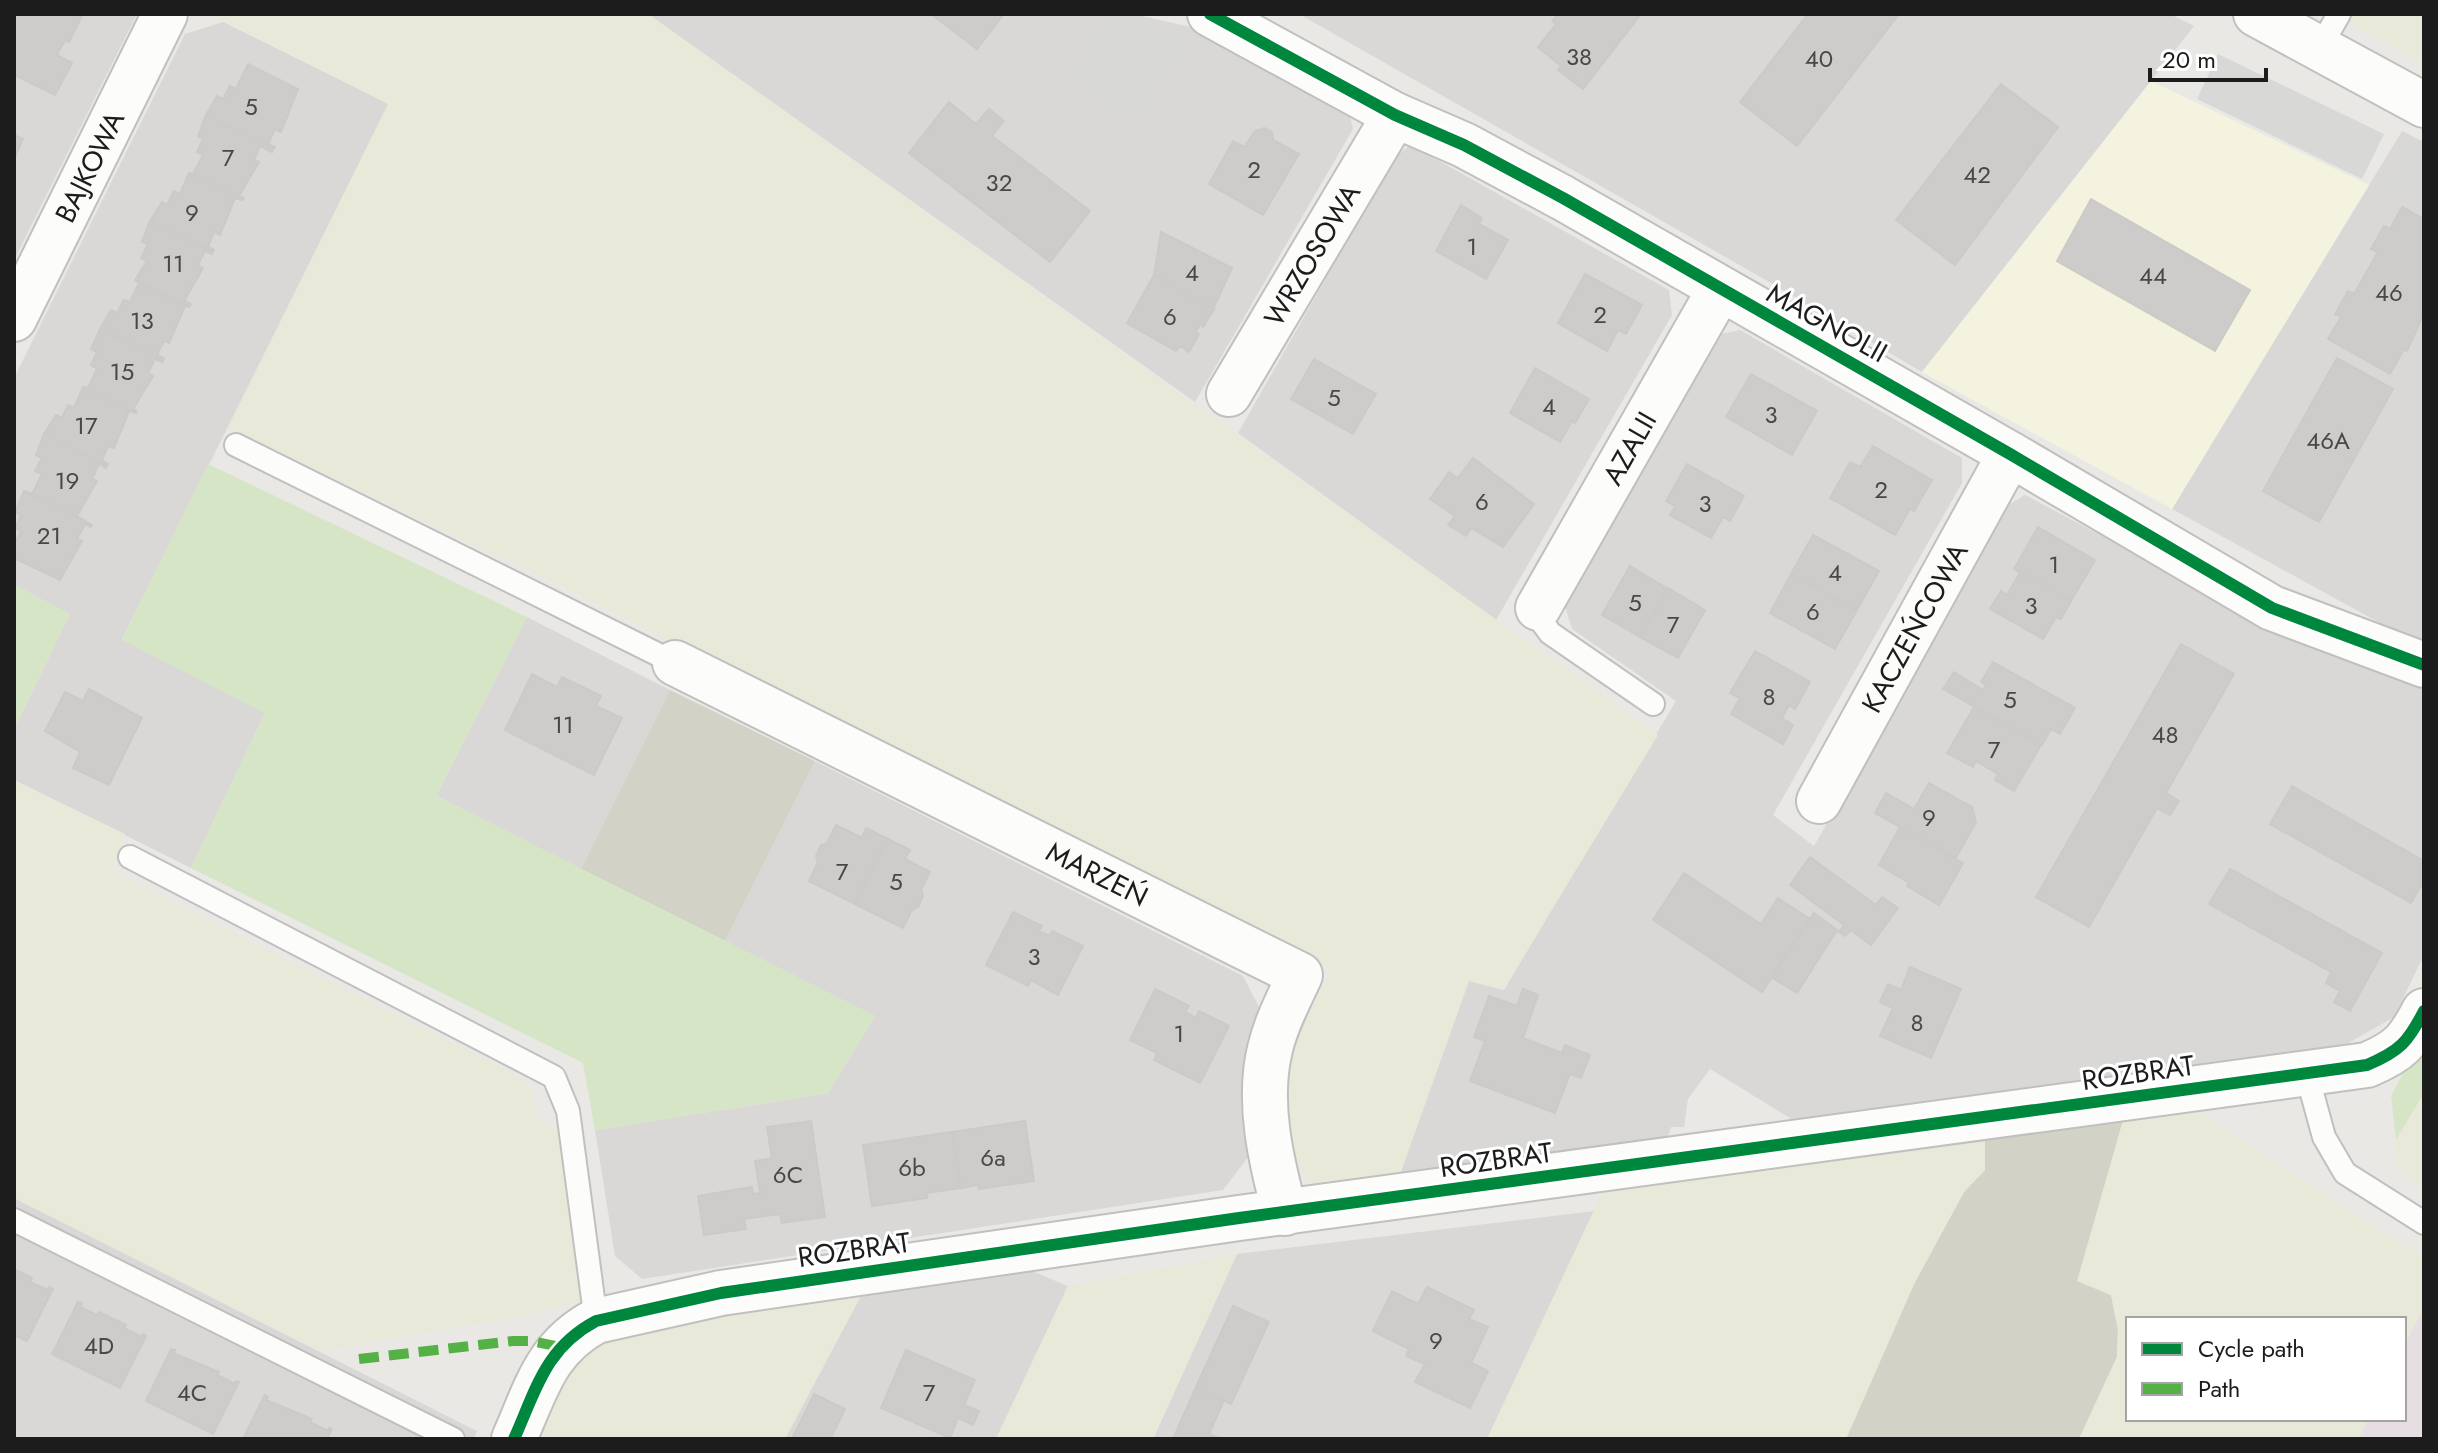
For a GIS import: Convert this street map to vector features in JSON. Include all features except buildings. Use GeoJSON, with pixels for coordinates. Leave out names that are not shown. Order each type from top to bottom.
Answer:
{"type":"FeatureCollection","features":[{"type":"Feature","properties":{"kind":"street","name":"BAJKOWA"},"geometry":{"type":"LineString","coordinates":[[14,319],[165,14]]}},
{"type":"Feature","properties":{"kind":"street","name":"MAGNOLII"},"geometry":{"type":"LineString","coordinates":[[1210,14],[1395,115],[1476,151],[1563,198],[2272,608],[2424,665]]}},
{"type":"Feature","properties":{"kind":"street"},"geometry":{"type":"LineString","coordinates":[[2256,14],[2329,32],[2424,105]]}},
{"type":"Feature","properties":{"kind":"street","name":"WRZOSOWA"},"geometry":{"type":"LineString","coordinates":[[1229,394],[1395,115]]}},
{"type":"Feature","properties":{"kind":"street","name":"AZALII"},"geometry":{"type":"LineString","coordinates":[[1538,608],[1720,289]]}},
{"type":"Feature","properties":{"kind":"street","name":"KACZEŃCOWA"},"geometry":{"type":"LineString","coordinates":[[1819,801],[2010,454]]}},
{"type":"Feature","properties":{"kind":"street","name":"MARZEŃ"},"geometry":{"type":"LineString","coordinates":[[675,663],[1300,975],[1278,1024],[1265,1073],[1268,1127],[1285,1213]]}},
{"type":"Feature","properties":{"kind":"street","name":"ROZBRAT"},"geometry":{"type":"LineString","coordinates":[[514,1439],[538,1381],[560,1347],[596,1321],[721,1293],[2367,1065],[2394,1053],[2413,1032],[2424,1011]]}},
{"type":"Feature","properties":{"kind":"lane"},"geometry":{"type":"LineString","coordinates":[[236,445],[675,663]]}},
{"type":"Feature","properties":{"kind":"lane"},"geometry":{"type":"LineString","coordinates":[[1538,608],[1542,622],[1550,633],[1653,704]]}},
{"type":"Feature","properties":{"kind":"lane"},"geometry":{"type":"LineString","coordinates":[[130,857],[554,1077],[568,1111],[596,1321]]}},
{"type":"Feature","properties":{"kind":"lane"},"geometry":{"type":"LineString","coordinates":[[2307,1075],[2324,1137],[2345,1173],[2424,1223]]}},
{"type":"Feature","properties":{"kind":"lane"},"geometry":{"type":"LineString","coordinates":[[14,1220],[453,1439]]}},
{"type":"Feature","properties":{"kind":"shaded area"},"geometry":{"type":"Polygon","coordinates":[[[14,14],[137,14],[14,260],[14,14]]]}},
{"type":"Feature","properties":{"kind":"shaded area"},"geometry":{"type":"Polygon","coordinates":[[[210,14],[648,14],[1658,735],[1503,990],[1469,981],[1399,1177],[1307,1182],[1287,1139],[1279,1092],[1293,1048],[1331,970],[547,579],[228,428],[388,104],[210,14]]]}},
{"type":"Feature","properties":{"kind":"shaded area"},"geometry":{"type":"Polygon","coordinates":[[[648,14],[1133,14],[1217,33],[1347,104],[1353,129],[1195,402],[648,14]]]}},
{"type":"Feature","properties":{"kind":"shaded area"},"geometry":{"type":"Polygon","coordinates":[[[1112,14],[1139,14],[1184,43],[1133,121],[1070,79],[1112,14]]]}},
{"type":"Feature","properties":{"kind":"shaded area"},"geometry":{"type":"Polygon","coordinates":[[[1299,14],[2170,14],[2194,26],[1922,372],[1299,14]]]}},
{"type":"Feature","properties":{"kind":"shaded area"},"geometry":{"type":"Polygon","coordinates":[[[2332,14],[2424,14],[2424,63],[2332,14]]]}},
{"type":"Feature","properties":{"kind":"shaded area"},"geometry":{"type":"Polygon","coordinates":[[[223,22],[389,104],[122,639],[265,713],[191,868],[14,780],[14,729],[70,614],[14,585],[14,378],[185,34],[223,22]]]}},
{"type":"Feature","properties":{"kind":"shaded area"},"geometry":{"type":"Polygon","coordinates":[[[2218,54],[2384,134],[2362,179],[2197,99],[2218,54]]]}},
{"type":"Feature","properties":{"kind":"shaded area"},"geometry":{"type":"Polygon","coordinates":[[[2151,81],[2369,185],[2172,509],[1922,372],[2151,81]]]}},
{"type":"Feature","properties":{"kind":"shaded area"},"geometry":{"type":"Polygon","coordinates":[[[2402,131],[2424,142],[2424,647],[2172,509],[2402,131]]]}},
{"type":"Feature","properties":{"kind":"shaded area"},"geometry":{"type":"Polygon","coordinates":[[[2407,144],[2424,154],[2424,201],[2387,181],[2407,144]]]}},
{"type":"Feature","properties":{"kind":"shaded area"},"geometry":{"type":"Polygon","coordinates":[[[1411,145],[1669,290],[1672,315],[1496,620],[1238,433],[1396,155],[1411,145]]]}},
{"type":"Feature","properties":{"kind":"shaded area"},"geometry":{"type":"Polygon","coordinates":[[[1740,330],[1962,458],[1962,483],[1773,815],[1814,846],[2010,504],[2025,495],[2309,646],[2424,689],[2424,955],[2394,1017],[2340,1048],[1798,1123],[1710,1069],[1688,1099],[1684,1127],[1671,1127],[1666,1143],[1399,1177],[1469,980],[1504,990],[1676,701],[1572,629],[1565,606],[1722,334],[1740,330]]]}},
{"type":"Feature","properties":{"kind":"shaded area"},"geometry":{"type":"Polygon","coordinates":[[[527,617],[670,690],[581,869],[436,796],[527,617]]]}},
{"type":"Feature","properties":{"kind":"shaded area"},"geometry":{"type":"Polygon","coordinates":[[[670,690],[815,761],[725,941],[581,869],[670,690]]]}},
{"type":"Feature","properties":{"kind":"shaded area"},"geometry":{"type":"Polygon","coordinates":[[[815,761],[1243,976],[1262,1013],[1242,1086],[1249,1156],[1223,1190],[642,1279],[615,1256],[595,1130],[828,1093],[875,1016],[725,941],[815,761]]]}},
{"type":"Feature","properties":{"kind":"shaded area"},"geometry":{"type":"Polygon","coordinates":[[[14,780],[125,834],[110,871],[522,1078],[534,1096],[535,1119],[563,1133],[587,1300],[537,1313],[321,1351],[14,1198],[14,780]]]}},
{"type":"Feature","properties":{"kind":"shaded area"},"geometry":{"type":"Polygon","coordinates":[[[2424,1093],[2424,1189],[2407,1178],[2394,1159],[2396,1140],[2424,1093]]]}},
{"type":"Feature","properties":{"kind":"shaded area"},"geometry":{"type":"Polygon","coordinates":[[[2126,1110],[2078,1281],[2111,1295],[2118,1329],[2117,1357],[2079,1439],[1846,1439],[1914,1284],[1964,1192],[1985,1170],[1985,1134],[2126,1110]]]}},
{"type":"Feature","properties":{"kind":"shaded area"},"geometry":{"type":"Polygon","coordinates":[[[2126,1110],[2166,1110],[2202,1115],[2424,1258],[2424,1306],[2406,1342],[2406,1317],[2126,1317],[2126,1421],[2367,1421],[2358,1439],[2079,1439],[2117,1357],[2118,1329],[2111,1295],[2077,1281],[2126,1110]]]}},
{"type":"Feature","properties":{"kind":"shaded area"},"geometry":{"type":"Polygon","coordinates":[[[1985,1134],[1985,1170],[1964,1192],[1914,1284],[1846,1439],[1487,1439],[1602,1193],[1985,1134]]]}},
{"type":"Feature","properties":{"kind":"shaded area"},"geometry":{"type":"Polygon","coordinates":[[[14,1198],[477,1431],[474,1439],[14,1439],[14,1198]]]}},
{"type":"Feature","properties":{"kind":"shaded area"},"geometry":{"type":"Polygon","coordinates":[[[1595,1211],[1487,1439],[1153,1439],[1237,1254],[1595,1211]]]}},
{"type":"Feature","properties":{"kind":"shaded area"},"geometry":{"type":"Polygon","coordinates":[[[1237,1254],[1153,1439],[996,1439],[1068,1286],[1237,1254]]]}},
{"type":"Feature","properties":{"kind":"shaded area"},"geometry":{"type":"Polygon","coordinates":[[[1020,1266],[1068,1286],[996,1439],[785,1439],[865,1288],[1020,1266]]]}},
{"type":"Feature","properties":{"kind":"shaded area"},"geometry":{"type":"Polygon","coordinates":[[[865,1288],[785,1439],[532,1439],[562,1376],[587,1341],[649,1324],[865,1288]]]}},
{"type":"Feature","properties":{"kind":"shaded area"},"geometry":{"type":"Polygon","coordinates":[[[2424,1306],[2424,1439],[2358,1439],[2367,1421],[2406,1421],[2406,1342],[2424,1306]]]}},
{"type":"Feature","properties":{"kind":"green space"},"geometry":{"type":"Polygon","coordinates":[[[208,464],[527,617],[436,796],[875,1016],[828,1093],[595,1130],[583,1063],[191,868],[265,713],[122,640],[208,464]]]}},
{"type":"Feature","properties":{"kind":"green space"},"geometry":{"type":"Polygon","coordinates":[[[14,585],[70,614],[14,729],[14,585]]]}},
{"type":"Feature","properties":{"kind":"green space"},"geometry":{"type":"Polygon","coordinates":[[[2424,1033],[2424,1093],[2396,1140],[2391,1096],[2424,1033]]]}},
{"type":"Feature","properties":{"kind":"marked path"},"geometry":{"type":"LineString","coordinates":[[359,1359],[513,1341],[560,1347]]}},
{"type":"Feature","properties":{"kind":"cycle path"},"geometry":{"type":"LineString","coordinates":[[1210,14],[1395,115],[1464,145],[1563,198],[2272,608],[2424,665]]}},
{"type":"Feature","properties":{"kind":"cycle path"},"geometry":{"type":"LineString","coordinates":[[514,1439],[536,1387],[553,1357],[579,1332],[596,1321],[721,1293],[1239,1218],[2367,1065],[2402,1044],[2424,1011]]}}]}
